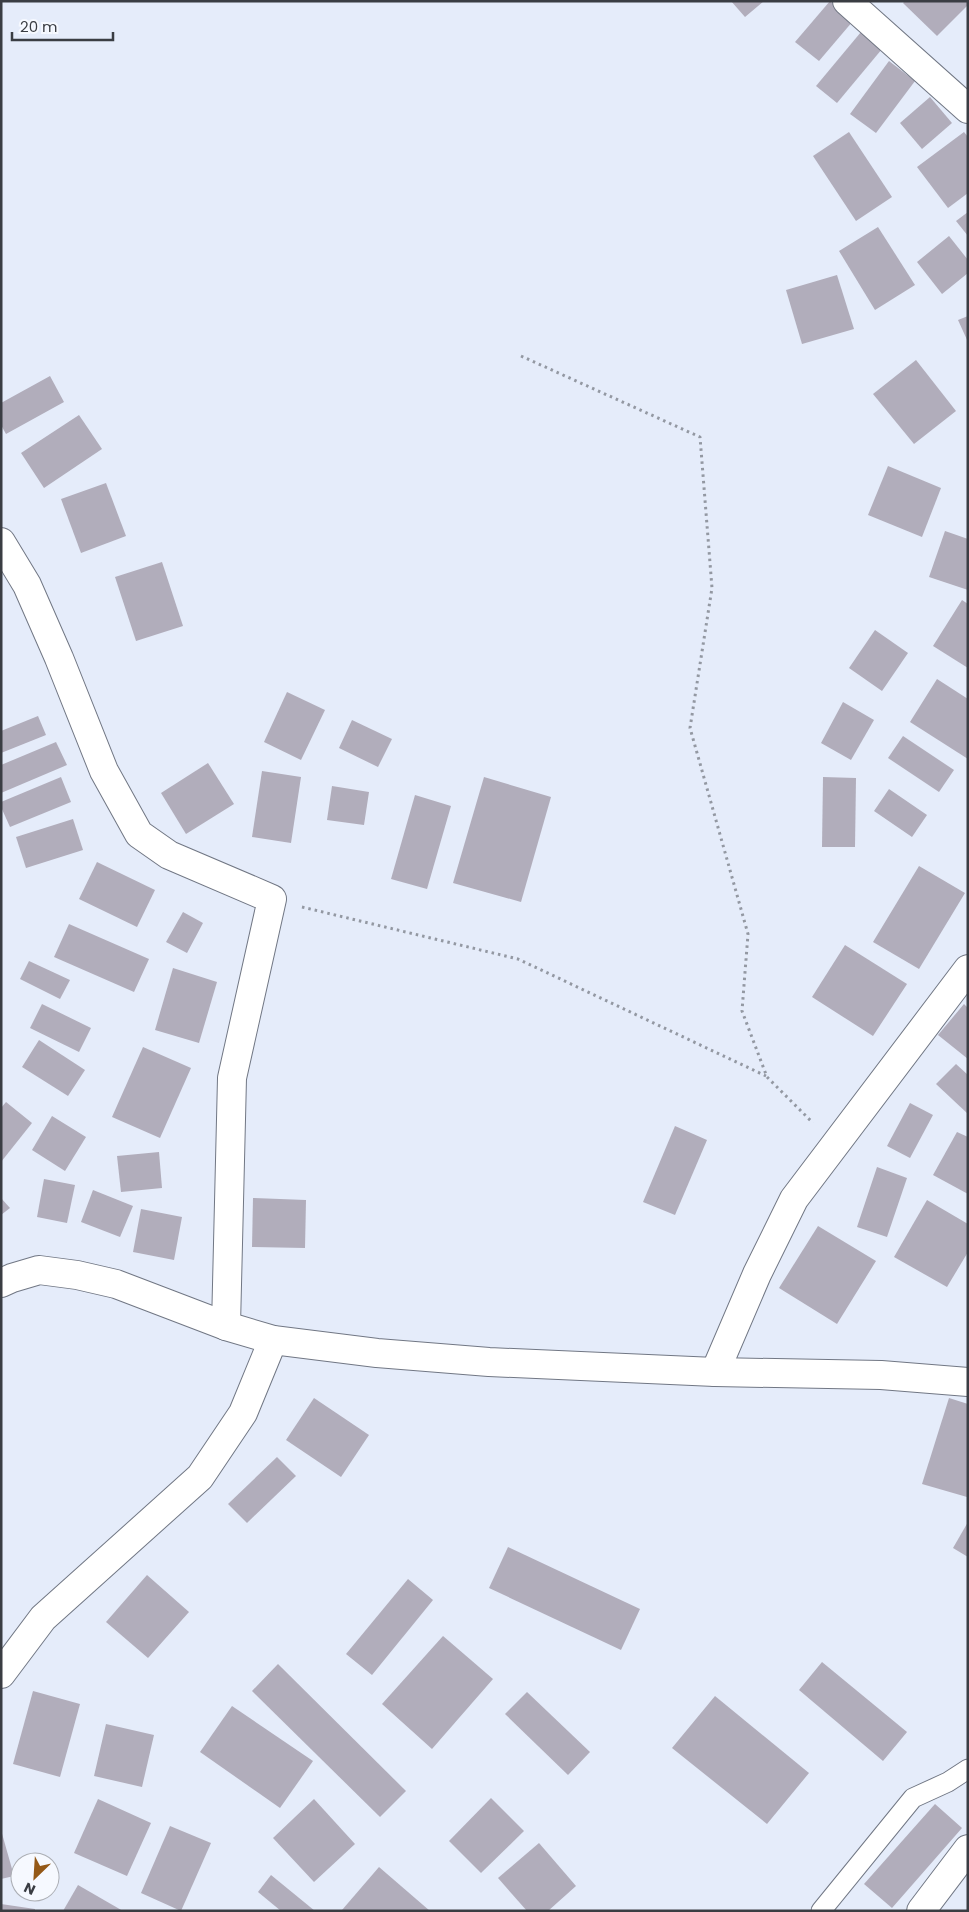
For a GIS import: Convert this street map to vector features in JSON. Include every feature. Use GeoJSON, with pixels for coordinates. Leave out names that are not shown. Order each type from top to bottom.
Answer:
{"type":"FeatureCollection","features":[{"type":"Feature","properties":{"kind":"street"},"geometry":{"type":"LineString","coordinates":[[847,1],[968,109]]}},
{"type":"Feature","properties":{"kind":"street"},"geometry":{"type":"LineString","coordinates":[[1,542],[27,585],[56,650],[104,771],[140,834],[169,855],[272,899],[232,1078],[226,1326]]}},
{"type":"Feature","properties":{"kind":"street"},"geometry":{"type":"LineString","coordinates":[[715,1372],[757,1274],[794,1199],[968,969]]}},
{"type":"Feature","properties":{"kind":"street"},"geometry":{"type":"LineString","coordinates":[[1,1283],[39,1270],[78,1275],[116,1284],[226,1326],[273,1340],[377,1353],[489,1362],[715,1372],[881,1375],[968,1382]]}},
{"type":"Feature","properties":{"kind":"street"},"geometry":{"type":"LineString","coordinates":[[1,1674],[43,1618],[200,1477],[243,1413],[273,1340]]}},
{"type":"Feature","properties":{"kind":"street"},"geometry":{"type":"LineString","coordinates":[[921,1911],[968,1849]]}},
{"type":"Feature","properties":{"kind":"lane"},"geometry":{"type":"LineString","coordinates":[[821,1911],[913,1798],[948,1782],[968,1769]]}},
{"type":"Feature","properties":{"kind":"path"},"geometry":{"type":"LineString","coordinates":[[521,356],[700,437],[712,588],[690,728],[748,934],[742,1011],[767,1076]]}},
{"type":"Feature","properties":{"kind":"path"},"geometry":{"type":"LineString","coordinates":[[272,899],[518,959],[767,1076],[834,1144]]}},
{"type":"Feature","properties":{"kind":"building"},"geometry":{"type":"Polygon","coordinates":[[[731,1],[764,1],[745,17],[731,1]]]}},
{"type":"Feature","properties":{"kind":"building"},"geometry":{"type":"Polygon","coordinates":[[[830,1],[853,21],[819,61],[795,42],[830,1]]]}},
{"type":"Feature","properties":{"kind":"building"},"geometry":{"type":"Polygon","coordinates":[[[905,1],[968,1],[968,5],[937,36],[903,3],[905,1]]]}},
{"type":"Feature","properties":{"kind":"building"},"geometry":{"type":"Polygon","coordinates":[[[861,32],[882,49],[837,103],[816,86],[861,32]]]}},
{"type":"Feature","properties":{"kind":"building"},"geometry":{"type":"Polygon","coordinates":[[[889,61],[915,81],[876,133],[850,114],[889,61]]]}},
{"type":"Feature","properties":{"kind":"building"},"geometry":{"type":"Polygon","coordinates":[[[930,97],[952,123],[922,149],[900,123],[930,97]]]}},
{"type":"Feature","properties":{"kind":"building"},"geometry":{"type":"Polygon","coordinates":[[[849,132],[892,197],[856,221],[813,156],[849,132]]]}},
{"type":"Feature","properties":{"kind":"building"},"geometry":{"type":"Polygon","coordinates":[[[964,132],[968,137],[968,193],[948,208],[917,167],[964,132]]]}},
{"type":"Feature","properties":{"kind":"building"},"geometry":{"type":"Polygon","coordinates":[[[968,212],[968,236],[956,221],[968,212]]]}},
{"type":"Feature","properties":{"kind":"building"},"geometry":{"type":"Polygon","coordinates":[[[878,227],[915,285],[875,310],[839,251],[878,227]]]}},
{"type":"Feature","properties":{"kind":"building"},"geometry":{"type":"Polygon","coordinates":[[[949,236],[968,260],[968,273],[942,294],[917,262],[949,236]]]}},
{"type":"Feature","properties":{"kind":"building"},"geometry":{"type":"Polygon","coordinates":[[[837,275],[854,329],[802,344],[786,290],[837,275]]]}},
{"type":"Feature","properties":{"kind":"building"},"geometry":{"type":"Polygon","coordinates":[[[968,316],[968,342],[958,320],[968,316]]]}},
{"type":"Feature","properties":{"kind":"building"},"geometry":{"type":"Polygon","coordinates":[[[916,360],[956,411],[914,444],[873,394],[916,360]]]}},
{"type":"Feature","properties":{"kind":"building"},"geometry":{"type":"Polygon","coordinates":[[[50,376],[64,402],[6,434],[1,425],[1,403],[50,376]]]}},
{"type":"Feature","properties":{"kind":"building"},"geometry":{"type":"Polygon","coordinates":[[[79,415],[102,449],[44,488],[21,453],[79,415]]]}},
{"type":"Feature","properties":{"kind":"building"},"geometry":{"type":"Polygon","coordinates":[[[888,466],[941,488],[922,537],[868,515],[888,466]]]}},
{"type":"Feature","properties":{"kind":"building"},"geometry":{"type":"Polygon","coordinates":[[[106,483],[126,536],[81,553],[61,499],[106,483]]]}},
{"type":"Feature","properties":{"kind":"building"},"geometry":{"type":"Polygon","coordinates":[[[945,531],[968,539],[968,590],[929,577],[945,531]]]}},
{"type":"Feature","properties":{"kind":"building"},"geometry":{"type":"Polygon","coordinates":[[[162,562],[183,626],[136,641],[115,577],[162,562]]]}},
{"type":"Feature","properties":{"kind":"building"},"geometry":{"type":"Polygon","coordinates":[[[962,600],[968,604],[968,668],[933,646],[962,600]]]}},
{"type":"Feature","properties":{"kind":"building"},"geometry":{"type":"Polygon","coordinates":[[[875,630],[908,653],[882,691],[849,668],[875,630]]]}},
{"type":"Feature","properties":{"kind":"building"},"geometry":{"type":"Polygon","coordinates":[[[937,679],[968,699],[968,759],[910,722],[937,679]]]}},
{"type":"Feature","properties":{"kind":"building"},"geometry":{"type":"Polygon","coordinates":[[[287,692],[325,710],[301,760],[264,742],[287,692]]]}},
{"type":"Feature","properties":{"kind":"building"},"geometry":{"type":"Polygon","coordinates":[[[843,702],[874,720],[851,760],[821,743],[843,702]]]}},
{"type":"Feature","properties":{"kind":"building"},"geometry":{"type":"Polygon","coordinates":[[[38,716],[46,735],[1,753],[1,731],[38,716]]]}},
{"type":"Feature","properties":{"kind":"building"},"geometry":{"type":"Polygon","coordinates":[[[352,720],[392,739],[378,767],[339,748],[352,720]]]}},
{"type":"Feature","properties":{"kind":"building"},"geometry":{"type":"Polygon","coordinates":[[[903,736],[954,770],[939,792],[888,758],[903,736]]]}},
{"type":"Feature","properties":{"kind":"building"},"geometry":{"type":"Polygon","coordinates":[[[56,742],[67,765],[1,793],[1,765],[56,742]]]}},
{"type":"Feature","properties":{"kind":"building"},"geometry":{"type":"Polygon","coordinates":[[[208,763],[234,804],[186,834],[161,793],[208,763]]]}},
{"type":"Feature","properties":{"kind":"building"},"geometry":{"type":"Polygon","coordinates":[[[262,771],[301,777],[291,843],[252,837],[262,771]]]}},
{"type":"Feature","properties":{"kind":"building"},"geometry":{"type":"Polygon","coordinates":[[[61,777],[71,802],[10,827],[1,807],[1,802],[61,777]]]}},
{"type":"Feature","properties":{"kind":"building"},"geometry":{"type":"Polygon","coordinates":[[[484,777],[551,797],[521,902],[453,883],[484,777]]]}},
{"type":"Feature","properties":{"kind":"building"},"geometry":{"type":"Polygon","coordinates":[[[823,777],[856,778],[855,847],[822,847],[823,777]]]}},
{"type":"Feature","properties":{"kind":"building"},"geometry":{"type":"Polygon","coordinates":[[[332,786],[369,792],[364,825],[327,820],[332,786]]]}},
{"type":"Feature","properties":{"kind":"building"},"geometry":{"type":"Polygon","coordinates":[[[889,789],[927,815],[912,837],[874,811],[889,789]]]}},
{"type":"Feature","properties":{"kind":"building"},"geometry":{"type":"Polygon","coordinates":[[[415,795],[451,806],[427,889],[391,879],[415,795]]]}},
{"type":"Feature","properties":{"kind":"building"},"geometry":{"type":"Polygon","coordinates":[[[73,819],[83,850],[26,868],[16,837],[73,819]]]}},
{"type":"Feature","properties":{"kind":"building"},"geometry":{"type":"Polygon","coordinates":[[[97,862],[155,890],[137,927],[79,899],[97,862]]]}},
{"type":"Feature","properties":{"kind":"building"},"geometry":{"type":"Polygon","coordinates":[[[919,866],[965,893],[919,969],[873,942],[919,866]]]}},
{"type":"Feature","properties":{"kind":"building"},"geometry":{"type":"Polygon","coordinates":[[[183,912],[203,923],[187,953],[166,942],[183,912]]]}},
{"type":"Feature","properties":{"kind":"building"},"geometry":{"type":"Polygon","coordinates":[[[69,924],[149,959],[134,992],[54,957],[69,924]]]}},
{"type":"Feature","properties":{"kind":"building"},"geometry":{"type":"Polygon","coordinates":[[[845,945],[907,984],[873,1036],[812,997],[845,945]]]}},
{"type":"Feature","properties":{"kind":"building"},"geometry":{"type":"Polygon","coordinates":[[[29,961],[70,980],[60,999],[20,979],[29,961]]]}},
{"type":"Feature","properties":{"kind":"building"},"geometry":{"type":"Polygon","coordinates":[[[173,968],[217,982],[199,1043],[155,1030],[173,968]]]}},
{"type":"Feature","properties":{"kind":"building"},"geometry":{"type":"Polygon","coordinates":[[[42,1004],[91,1028],[79,1052],[30,1028],[42,1004]]]}},
{"type":"Feature","properties":{"kind":"building"},"geometry":{"type":"Polygon","coordinates":[[[964,1004],[968,1008],[968,1059],[938,1035],[964,1004]]]}},
{"type":"Feature","properties":{"kind":"building"},"geometry":{"type":"Polygon","coordinates":[[[39,1040],[85,1070],[68,1096],[22,1067],[39,1040]]]}},
{"type":"Feature","properties":{"kind":"building"},"geometry":{"type":"Polygon","coordinates":[[[143,1047],[191,1068],[160,1138],[112,1117],[143,1047]]]}},
{"type":"Feature","properties":{"kind":"building"},"geometry":{"type":"Polygon","coordinates":[[[956,1064],[968,1075],[968,1114],[936,1084],[956,1064]]]}},
{"type":"Feature","properties":{"kind":"building"},"geometry":{"type":"Polygon","coordinates":[[[6,1102],[32,1123],[1,1162],[1,1108],[6,1102]]]}},
{"type":"Feature","properties":{"kind":"building"},"geometry":{"type":"Polygon","coordinates":[[[910,1103],[933,1115],[910,1158],[887,1146],[910,1103]]]}},
{"type":"Feature","properties":{"kind":"building"},"geometry":{"type":"Polygon","coordinates":[[[52,1116],[86,1137],[65,1171],[32,1150],[52,1116]]]}},
{"type":"Feature","properties":{"kind":"building"},"geometry":{"type":"Polygon","coordinates":[[[675,1126],[707,1140],[675,1215],[643,1202],[675,1126]]]}},
{"type":"Feature","properties":{"kind":"building"},"geometry":{"type":"Polygon","coordinates":[[[957,1132],[968,1137],[968,1194],[933,1175],[957,1132]]]}},
{"type":"Feature","properties":{"kind":"building"},"geometry":{"type":"Polygon","coordinates":[[[159,1152],[162,1188],[121,1192],[117,1156],[159,1152]]]}},
{"type":"Feature","properties":{"kind":"building"},"geometry":{"type":"Polygon","coordinates":[[[877,1167],[907,1178],[887,1237],[857,1227],[877,1167]]]}},
{"type":"Feature","properties":{"kind":"building"},"geometry":{"type":"Polygon","coordinates":[[[44,1179],[75,1185],[67,1223],[37,1217],[44,1179]]]}},
{"type":"Feature","properties":{"kind":"building"},"geometry":{"type":"Polygon","coordinates":[[[93,1190],[133,1206],[120,1237],[81,1222],[93,1190]]]}},
{"type":"Feature","properties":{"kind":"building"},"geometry":{"type":"Polygon","coordinates":[[[1,1198],[10,1208],[1,1215],[1,1198]]]}},
{"type":"Feature","properties":{"kind":"building"},"geometry":{"type":"Polygon","coordinates":[[[253,1198],[306,1200],[305,1248],[252,1247],[253,1198]]]}},
{"type":"Feature","properties":{"kind":"building"},"geometry":{"type":"Polygon","coordinates":[[[927,1200],[968,1224],[968,1252],[947,1287],[894,1257],[927,1200]]]}},
{"type":"Feature","properties":{"kind":"building"},"geometry":{"type":"Polygon","coordinates":[[[141,1209],[182,1217],[174,1260],[133,1252],[141,1209]]]}},
{"type":"Feature","properties":{"kind":"building"},"geometry":{"type":"Polygon","coordinates":[[[818,1226],[876,1261],[837,1324],[779,1288],[818,1226]]]}},
{"type":"Feature","properties":{"kind":"building"},"geometry":{"type":"Polygon","coordinates":[[[314,1398],[369,1435],[341,1477],[286,1440],[314,1398]]]}},
{"type":"Feature","properties":{"kind":"building"},"geometry":{"type":"Polygon","coordinates":[[[949,1398],[968,1404],[967,1497],[922,1484],[949,1398]]]}},
{"type":"Feature","properties":{"kind":"building"},"geometry":{"type":"Polygon","coordinates":[[[277,1457],[296,1476],[247,1523],[228,1504],[277,1457]]]}},
{"type":"Feature","properties":{"kind":"building"},"geometry":{"type":"Polygon","coordinates":[[[968,1522],[968,1557],[953,1548],[968,1522]]]}},
{"type":"Feature","properties":{"kind":"building"},"geometry":{"type":"Polygon","coordinates":[[[508,1547],[640,1609],[621,1650],[489,1588],[508,1547]]]}},
{"type":"Feature","properties":{"kind":"building"},"geometry":{"type":"Polygon","coordinates":[[[147,1575],[189,1612],[148,1658],[106,1622],[147,1575]]]}},
{"type":"Feature","properties":{"kind":"building"},"geometry":{"type":"Polygon","coordinates":[[[408,1579],[433,1600],[372,1675],[346,1654],[408,1579]]]}},
{"type":"Feature","properties":{"kind":"building"},"geometry":{"type":"Polygon","coordinates":[[[443,1636],[493,1679],[432,1749],[382,1704],[443,1636]]]}},
{"type":"Feature","properties":{"kind":"building"},"geometry":{"type":"Polygon","coordinates":[[[822,1662],[907,1732],[883,1761],[799,1690],[822,1662]]]}},
{"type":"Feature","properties":{"kind":"building"},"geometry":{"type":"Polygon","coordinates":[[[278,1664],[406,1791],[380,1817],[252,1691],[278,1664]]]}},
{"type":"Feature","properties":{"kind":"building"},"geometry":{"type":"Polygon","coordinates":[[[33,1691],[80,1704],[60,1777],[13,1764],[33,1691]]]}},
{"type":"Feature","properties":{"kind":"building"},"geometry":{"type":"Polygon","coordinates":[[[527,1692],[590,1752],[568,1775],[505,1714],[527,1692]]]}},
{"type":"Feature","properties":{"kind":"building"},"geometry":{"type":"Polygon","coordinates":[[[715,1696],[809,1773],[767,1824],[672,1748],[715,1696]]]}},
{"type":"Feature","properties":{"kind":"building"},"geometry":{"type":"Polygon","coordinates":[[[232,1706],[313,1761],[280,1808],[200,1752],[232,1706]]]}},
{"type":"Feature","properties":{"kind":"building"},"geometry":{"type":"Polygon","coordinates":[[[106,1724],[154,1735],[142,1787],[94,1776],[106,1724]]]}},
{"type":"Feature","properties":{"kind":"building"},"geometry":{"type":"Polygon","coordinates":[[[491,1798],[524,1831],[481,1873],[449,1841],[491,1798]]]}},
{"type":"Feature","properties":{"kind":"building"},"geometry":{"type":"Polygon","coordinates":[[[98,1799],[151,1823],[127,1876],[74,1853],[98,1799]]]}},
{"type":"Feature","properties":{"kind":"building"},"geometry":{"type":"Polygon","coordinates":[[[314,1799],[355,1844],[314,1882],[273,1838],[314,1799]]]}},
{"type":"Feature","properties":{"kind":"building"},"geometry":{"type":"Polygon","coordinates":[[[935,1804],[962,1828],[892,1908],[864,1884],[935,1804]]]}},
{"type":"Feature","properties":{"kind":"building"},"geometry":{"type":"Polygon","coordinates":[[[170,1826],[211,1843],[181,1911],[141,1893],[170,1826]]]}},
{"type":"Feature","properties":{"kind":"building"},"geometry":{"type":"Polygon","coordinates":[[[1,1830],[10,1862],[10,1877],[1,1879],[1,1830]]]}},
{"type":"Feature","properties":{"kind":"building"},"geometry":{"type":"Polygon","coordinates":[[[539,1843],[576,1886],[548,1911],[527,1911],[498,1878],[539,1843]]]}},
{"type":"Feature","properties":{"kind":"building"},"geometry":{"type":"Polygon","coordinates":[[[379,1867],[430,1911],[342,1910],[379,1867]]]}},
{"type":"Feature","properties":{"kind":"building"},"geometry":{"type":"Polygon","coordinates":[[[271,1875],[315,1911],[281,1911],[258,1892],[271,1875]]]}},
{"type":"Feature","properties":{"kind":"building"},"geometry":{"type":"Polygon","coordinates":[[[78,1885],[123,1911],[63,1911],[78,1885]]]}},
{"type":"Feature","properties":{"kind":"building"},"geometry":{"type":"Polygon","coordinates":[[[1,1904],[35,1909],[35,1911],[1,1911],[1,1904]]]}}]}
